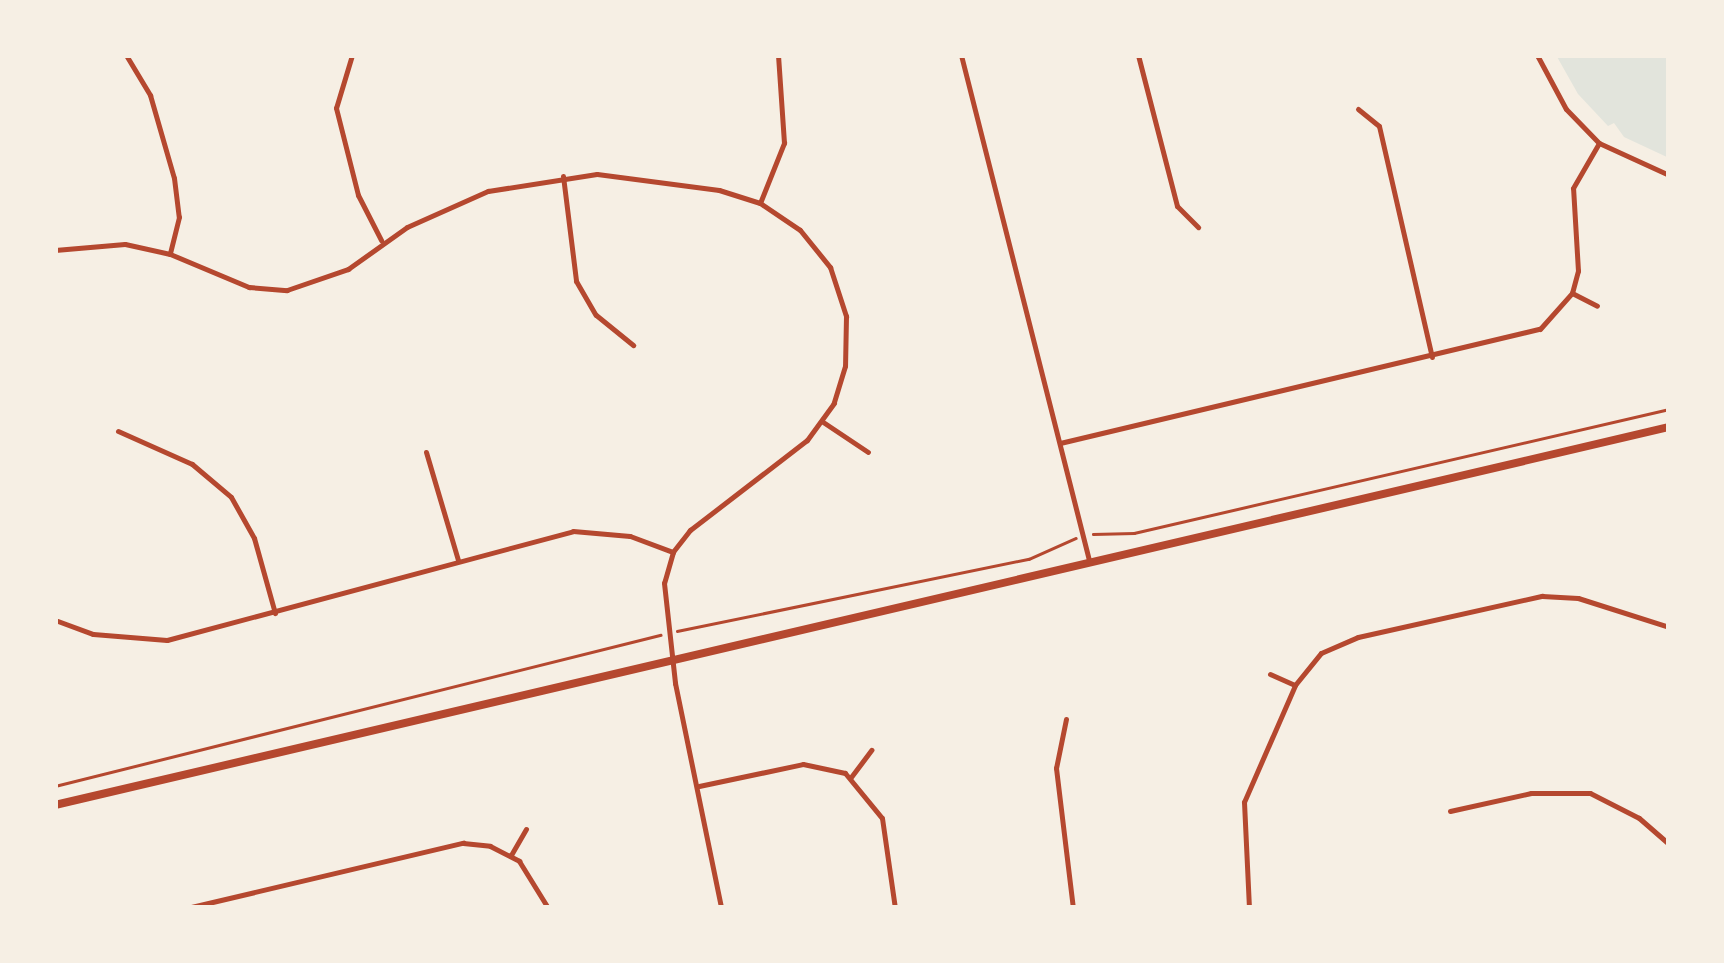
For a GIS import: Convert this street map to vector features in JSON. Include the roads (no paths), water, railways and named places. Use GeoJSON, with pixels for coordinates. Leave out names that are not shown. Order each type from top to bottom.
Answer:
{"type":"FeatureCollection","features":[{"type":"Feature","properties":{"kind":"street"},"geometry":{"type":"LineString","coordinates":[[126,55],[150,95],[174,178],[179,217],[170,254]]}},
{"type":"Feature","properties":{"kind":"street"},"geometry":{"type":"LineString","coordinates":[[352,55],[336,108],[358,195],[382,241]]}},
{"type":"Feature","properties":{"kind":"street"},"geometry":{"type":"LineString","coordinates":[[760,204],[784,144],[778,55]]}},
{"type":"Feature","properties":{"kind":"street"},"geometry":{"type":"LineString","coordinates":[[960,55],[1089,560]]}},
{"type":"Feature","properties":{"kind":"street"},"geometry":{"type":"LineString","coordinates":[[1138,55],[1177,206],[1198,227]]}},
{"type":"Feature","properties":{"kind":"street"},"geometry":{"type":"LineString","coordinates":[[1537,55],[1566,109],[1599,143],[1669,176]]}},
{"type":"Feature","properties":{"kind":"street"},"geometry":{"type":"LineString","coordinates":[[1358,109],[1378,126],[1432,357]]}},
{"type":"Feature","properties":{"kind":"street"},"geometry":{"type":"LineString","coordinates":[[1060,443],[1540,329],[1572,293],[1578,271],[1573,188],[1599,143]]}},
{"type":"Feature","properties":{"kind":"street"},"geometry":{"type":"LineString","coordinates":[[55,250],[100,243],[170,254],[249,286],[287,290],[348,268],[382,241],[488,192],[563,176],[663,178],[760,204],[816,247],[840,292],[845,366],[823,422],[690,530],[673,552],[663,599],[721,908]]}},
{"type":"Feature","properties":{"kind":"street"},"geometry":{"type":"LineString","coordinates":[[563,176],[584,300],[633,345]]}},
{"type":"Feature","properties":{"kind":"street"},"geometry":{"type":"LineString","coordinates":[[1572,293],[1597,306]]}},
{"type":"Feature","properties":{"kind":"street"},"geometry":{"type":"LineString","coordinates":[[823,422],[868,452]]}},
{"type":"Feature","properties":{"kind":"street"},"geometry":{"type":"LineString","coordinates":[[55,806],[672,657],[1669,427]]}},
{"type":"Feature","properties":{"kind":"street"},"geometry":{"type":"LineString","coordinates":[[118,431],[192,464],[231,497],[254,538],[275,613]]}},
{"type":"Feature","properties":{"kind":"street"},"geometry":{"type":"LineString","coordinates":[[426,452],[458,560]]}},
{"type":"Feature","properties":{"kind":"street"},"geometry":{"type":"LineString","coordinates":[[55,620],[93,634],[168,640],[573,530],[630,536],[673,552]]}},
{"type":"Feature","properties":{"kind":"street"},"geometry":{"type":"LineString","coordinates":[[1249,908],[1244,802],[1295,685],[1338,643],[1542,596],[1578,598],[1669,627]]}},
{"type":"Feature","properties":{"kind":"street"},"geometry":{"type":"LineString","coordinates":[[1270,674],[1295,685]]}},
{"type":"Feature","properties":{"kind":"street"},"geometry":{"type":"LineString","coordinates":[[1066,719],[1056,768],[1073,908]]}},
{"type":"Feature","properties":{"kind":"street"},"geometry":{"type":"LineString","coordinates":[[851,777],[870,750]]}},
{"type":"Feature","properties":{"kind":"street"},"geometry":{"type":"LineString","coordinates":[[700,786],[803,764],[851,777],[882,818],[895,908]]}},
{"type":"Feature","properties":{"kind":"street"},"geometry":{"type":"LineString","coordinates":[[1450,811],[1531,793],[1590,793],[1639,818],[1669,844]]}},
{"type":"Feature","properties":{"kind":"street"},"geometry":{"type":"LineString","coordinates":[[511,854],[526,829]]}},
{"type":"Feature","properties":{"kind":"street"},"geometry":{"type":"LineString","coordinates":[[187,908],[451,844],[490,846],[511,854],[532,873],[548,908]]}}]}
